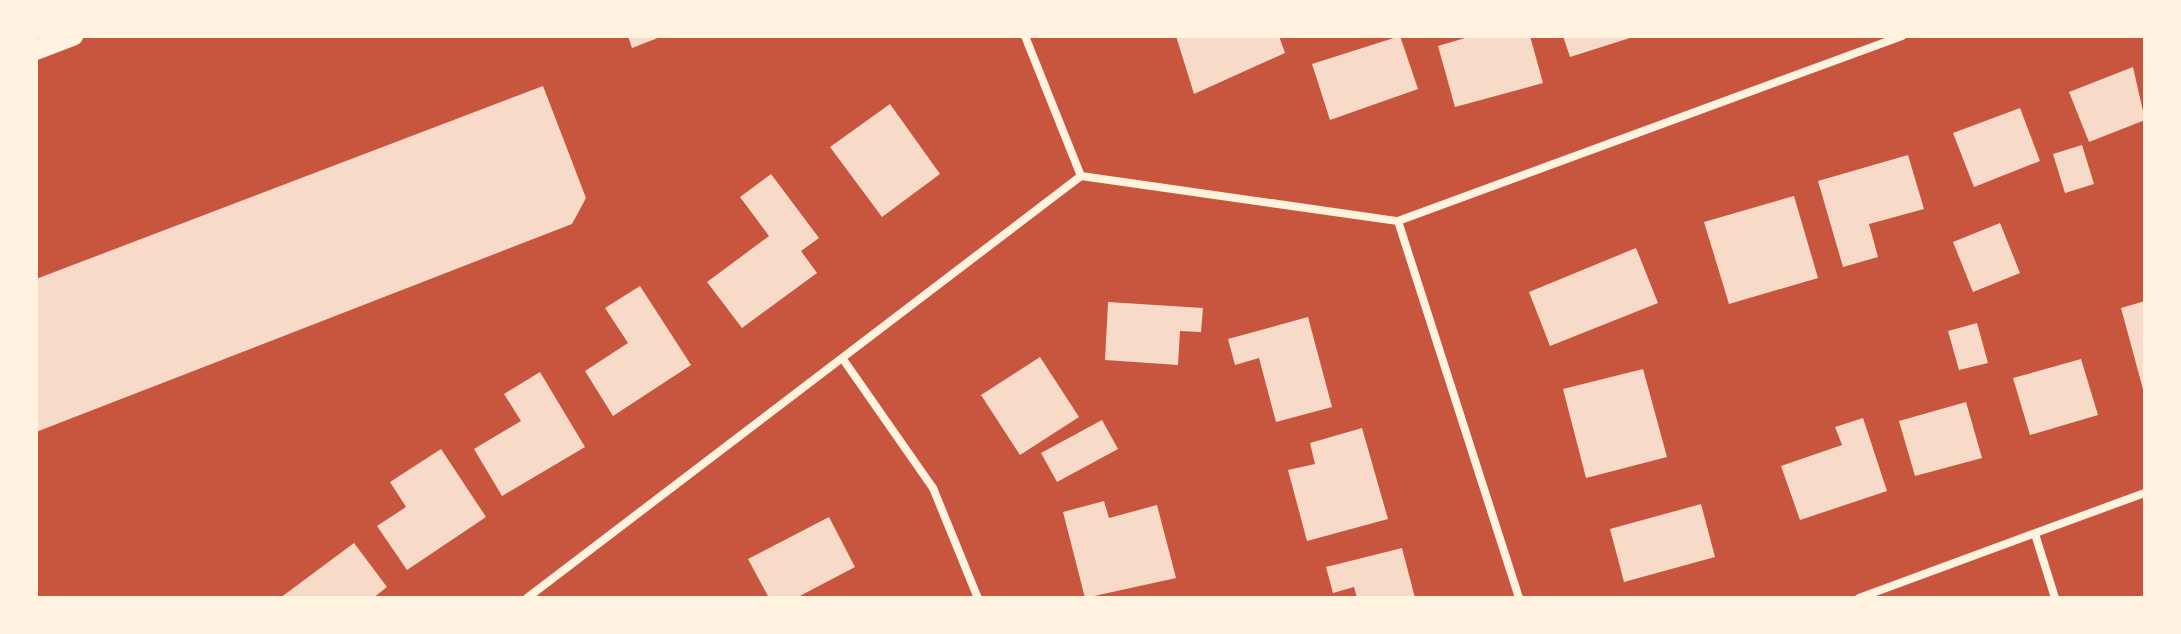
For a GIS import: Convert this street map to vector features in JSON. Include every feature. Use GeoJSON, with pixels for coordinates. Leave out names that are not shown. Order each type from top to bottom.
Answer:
{"type":"FeatureCollection","features":[{"type":"Feature","properties":{"kind":"main road"},"geometry":{"type":"LineString","coordinates":[[36,50],[73,36]]}},
{"type":"Feature","properties":{"kind":"street"},"geometry":{"type":"LineString","coordinates":[[1025,36],[1081,176]]}},
{"type":"Feature","properties":{"kind":"street"},"geometry":{"type":"LineString","coordinates":[[527,598],[845,362],[1081,176],[1398,221],[1902,36]]}},
{"type":"Feature","properties":{"kind":"street"},"geometry":{"type":"LineString","coordinates":[[1398,221],[1519,598]]}},
{"type":"Feature","properties":{"kind":"street"},"geometry":{"type":"LineString","coordinates":[[845,362],[933,488],[978,598]]}},
{"type":"Feature","properties":{"kind":"street"},"geometry":{"type":"LineString","coordinates":[[1859,598],[2145,493]]}},
{"type":"Feature","properties":{"kind":"street"},"geometry":{"type":"LineString","coordinates":[[2035,534],[2055,598]]}},
{"type":"Feature","properties":{"kind":"building"},"geometry":{"type":"Polygon","coordinates":[[[628,36],[663,36],[632,48],[628,36]]]}},
{"type":"Feature","properties":{"kind":"building"},"geometry":{"type":"Polygon","coordinates":[[[1176,36],[1279,36],[1285,53],[1194,94],[1176,36]]]}},
{"type":"Feature","properties":{"kind":"building"},"geometry":{"type":"Polygon","coordinates":[[[1400,36],[1418,89],[1330,120],[1312,64],[1400,36]]]}},
{"type":"Feature","properties":{"kind":"building"},"geometry":{"type":"Polygon","coordinates":[[[1472,36],[1530,36],[1543,83],[1455,107],[1438,46],[1472,36]]]}},
{"type":"Feature","properties":{"kind":"building"},"geometry":{"type":"Polygon","coordinates":[[[1563,36],[1633,36],[1633,37],[1570,57],[1563,36]]]}},
{"type":"Feature","properties":{"kind":"building"},"geometry":{"type":"Polygon","coordinates":[[[2133,67],[2145,120],[2089,142],[2069,92],[2133,67]]]}},
{"type":"Feature","properties":{"kind":"building"},"geometry":{"type":"Polygon","coordinates":[[[543,86],[586,198],[572,224],[36,432],[36,279],[543,86]]]}},
{"type":"Feature","properties":{"kind":"building"},"geometry":{"type":"Polygon","coordinates":[[[890,104],[940,174],[882,217],[830,147],[890,104]]]}},
{"type":"Feature","properties":{"kind":"building"},"geometry":{"type":"Polygon","coordinates":[[[2020,108],[2040,161],[1974,187],[1953,133],[2020,108]]]}},
{"type":"Feature","properties":{"kind":"building"},"geometry":{"type":"Polygon","coordinates":[[[2082,145],[2094,184],[2065,193],[2053,154],[2082,145]]]}},
{"type":"Feature","properties":{"kind":"building"},"geometry":{"type":"Polygon","coordinates":[[[1908,155],[1924,209],[1869,224],[1878,257],[1843,267],[1818,181],[1908,155]]]}},
{"type":"Feature","properties":{"kind":"building"},"geometry":{"type":"Polygon","coordinates":[[[771,174],[819,238],[801,251],[817,273],[742,328],[707,282],[769,236],[740,197],[771,174]]]}},
{"type":"Feature","properties":{"kind":"building"},"geometry":{"type":"Polygon","coordinates":[[[1794,196],[1818,278],[1729,304],[1704,222],[1794,196]]]}},
{"type":"Feature","properties":{"kind":"building"},"geometry":{"type":"Polygon","coordinates":[[[2000,223],[2020,273],[1973,292],[1953,242],[2000,223]]]}},
{"type":"Feature","properties":{"kind":"building"},"geometry":{"type":"Polygon","coordinates":[[[1636,248],[1658,303],[1550,346],[1529,292],[1636,248]]]}},
{"type":"Feature","properties":{"kind":"building"},"geometry":{"type":"Polygon","coordinates":[[[640,286],[691,365],[613,416],[585,371],[628,343],[605,308],[640,286]]]}},
{"type":"Feature","properties":{"kind":"building"},"geometry":{"type":"Polygon","coordinates":[[[2145,301],[2145,392],[2144,393],[2121,308],[2145,301]]]}},
{"type":"Feature","properties":{"kind":"building"},"geometry":{"type":"Polygon","coordinates":[[[1108,302],[1203,308],[1201,332],[1180,331],[1178,365],[1105,360],[1108,302]]]}},
{"type":"Feature","properties":{"kind":"building"},"geometry":{"type":"Polygon","coordinates":[[[1308,317],[1332,407],[1276,422],[1259,358],[1235,365],[1228,339],[1308,317]]]}},
{"type":"Feature","properties":{"kind":"building"},"geometry":{"type":"Polygon","coordinates":[[[1977,323],[1988,363],[1959,370],[1948,331],[1977,323]]]}},
{"type":"Feature","properties":{"kind":"building"},"geometry":{"type":"Polygon","coordinates":[[[1040,357],[1079,417],[1020,455],[981,395],[1040,357]]]}},
{"type":"Feature","properties":{"kind":"building"},"geometry":{"type":"Polygon","coordinates":[[[2081,359],[2098,415],[2030,435],[2013,378],[2081,359]]]}},
{"type":"Feature","properties":{"kind":"building"},"geometry":{"type":"Polygon","coordinates":[[[1643,369],[1667,457],[1586,478],[1563,389],[1643,369]]]}},
{"type":"Feature","properties":{"kind":"building"},"geometry":{"type":"Polygon","coordinates":[[[540,372],[585,447],[502,496],[474,449],[521,421],[504,394],[540,372]]]}},
{"type":"Feature","properties":{"kind":"building"},"geometry":{"type":"Polygon","coordinates":[[[1966,402],[1982,458],[1915,476],[1899,421],[1966,402]]]}},
{"type":"Feature","properties":{"kind":"building"},"geometry":{"type":"Polygon","coordinates":[[[1863,418],[1887,491],[1800,520],[1781,466],[1842,445],[1835,427],[1863,418]]]}},
{"type":"Feature","properties":{"kind":"building"},"geometry":{"type":"Polygon","coordinates":[[[1102,420],[1118,449],[1057,482],[1041,453],[1102,420]]]}},
{"type":"Feature","properties":{"kind":"building"},"geometry":{"type":"Polygon","coordinates":[[[1362,428],[1388,519],[1307,541],[1288,470],[1315,464],[1310,443],[1362,428]]]}},
{"type":"Feature","properties":{"kind":"building"},"geometry":{"type":"Polygon","coordinates":[[[441,449],[486,517],[407,570],[377,526],[406,507],[390,482],[441,449]]]}},
{"type":"Feature","properties":{"kind":"building"},"geometry":{"type":"Polygon","coordinates":[[[1104,501],[1109,518],[1157,505],[1176,578],[1085,598],[1063,512],[1104,501]]]}},
{"type":"Feature","properties":{"kind":"building"},"geometry":{"type":"Polygon","coordinates":[[[1701,504],[1715,557],[1624,582],[1610,529],[1701,504]]]}},
{"type":"Feature","properties":{"kind":"building"},"geometry":{"type":"Polygon","coordinates":[[[829,517],[855,567],[796,598],[769,598],[748,559],[829,517]]]}},
{"type":"Feature","properties":{"kind":"building"},"geometry":{"type":"Polygon","coordinates":[[[354,543],[387,587],[373,598],[280,598],[354,543]]]}},
{"type":"Feature","properties":{"kind":"building"},"geometry":{"type":"Polygon","coordinates":[[[1402,548],[1415,598],[1357,598],[1354,587],[1333,593],[1326,567],[1402,548]]]}}]}
